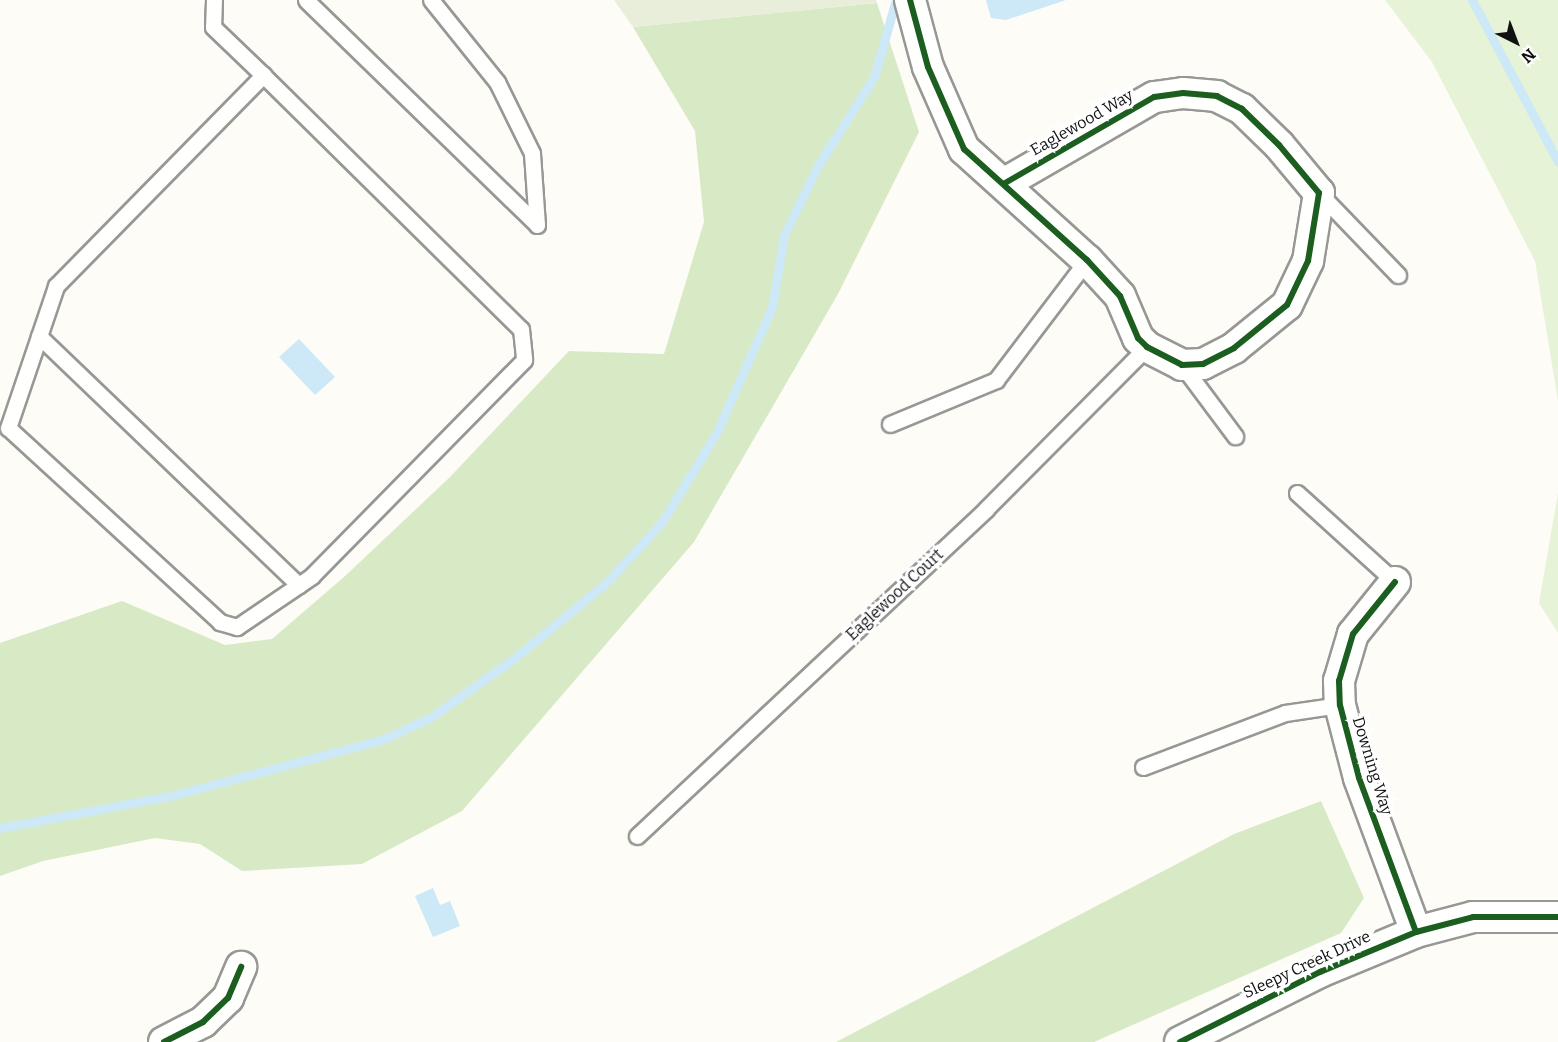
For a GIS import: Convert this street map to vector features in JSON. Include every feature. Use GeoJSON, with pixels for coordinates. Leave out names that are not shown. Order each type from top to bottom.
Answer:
{"type":"FeatureCollection","features":[{"type":"Feature","properties":{"kind":"street"},"geometry":{"type":"LineString","coordinates":[[910,0],[928,68],[964,149],[1005,183],[1088,260],[1120,296],[1138,338],[1147,347],[1182,365],[1203,364],[1234,348],[1287,305],[1308,261],[1319,193]]}},
{"type":"Feature","properties":{"kind":"street","name":"Eaglewood Way"},"geometry":{"type":"LineString","coordinates":[[1005,183],[1154,97],[1184,93],[1217,96],[1242,109],[1279,145],[1319,193]]}},
{"type":"Feature","properties":{"kind":"street","name":"Downing Way"},"geometry":{"type":"LineString","coordinates":[[1395,582],[1353,634],[1340,681],[1340,705],[1359,778],[1416,932]]}},
{"type":"Feature","properties":{"kind":"street","name":"Sleepy Creek Drive"},"geometry":{"type":"LineString","coordinates":[[1180,1042],[1330,968],[1416,932],[1473,917],[1558,917]]}},
{"type":"Feature","properties":{"kind":"street"},"geometry":{"type":"LineString","coordinates":[[164,1042],[203,1022],[220,1006],[228,998],[241,966]]}},
{"type":"Feature","properties":{"kind":"lane"},"geometry":{"type":"LineString","coordinates":[[214,0],[213,27],[263,75],[521,329],[524,360],[299,585],[237,627],[220,622],[8,428],[56,286],[263,75]]}},
{"type":"Feature","properties":{"kind":"lane"},"geometry":{"type":"LineString","coordinates":[[306,0],[537,225],[532,153],[497,82],[431,0]]}},
{"type":"Feature","properties":{"kind":"lane"},"geometry":{"type":"LineString","coordinates":[[1319,193],[1398,275]]}},
{"type":"Feature","properties":{"kind":"lane"},"geometry":{"type":"LineString","coordinates":[[890,424],[996,380],[1088,260]]}},
{"type":"Feature","properties":{"kind":"lane"},"geometry":{"type":"LineString","coordinates":[[39,336],[299,585]]}},
{"type":"Feature","properties":{"kind":"lane","name":"Eaglewood Court"},"geometry":{"type":"LineString","coordinates":[[637,836],[986,509],[1147,347]]}},
{"type":"Feature","properties":{"kind":"lane"},"geometry":{"type":"LineString","coordinates":[[1182,365],[1235,436]]}},
{"type":"Feature","properties":{"kind":"lane"},"geometry":{"type":"LineString","coordinates":[[1297,493],[1395,582]]}},
{"type":"Feature","properties":{"kind":"lane"},"geometry":{"type":"LineString","coordinates":[[1143,767],[1285,713],[1340,705]]}},
{"type":"Feature","properties":{"kind":"green space"},"geometry":{"type":"Polygon","coordinates":[[[614,0],[876,0],[877,3],[633,27],[614,0]]]}},
{"type":"Feature","properties":{"kind":"green space"},"geometry":{"type":"Polygon","coordinates":[[[1385,0],[1558,0],[1558,401],[1535,261],[1432,62],[1385,0]]]}},
{"type":"Feature","properties":{"kind":"green space"},"geometry":{"type":"Polygon","coordinates":[[[877,3],[919,132],[838,294],[694,542],[462,811],[362,864],[242,871],[200,844],[155,838],[43,861],[0,876],[0,643],[122,601],[225,645],[272,639],[344,577],[450,477],[569,351],[664,354],[704,222],[695,131],[633,27],[877,3]]]}},
{"type":"Feature","properties":{"kind":"green space"},"geometry":{"type":"Polygon","coordinates":[[[1558,493],[1558,633],[1539,603],[1558,493]]]}},
{"type":"Feature","properties":{"kind":"green space"},"geometry":{"type":"Polygon","coordinates":[[[1321,801],[1364,898],[1341,933],[1094,1042],[836,1042],[1234,834],[1321,801]]]}},
{"type":"Feature","properties":{"kind":"water"},"geometry":{"type":"Polygon","coordinates":[[[986,0],[1066,0],[1006,20],[991,18],[986,0]]]}},
{"type":"Feature","properties":{"kind":"water"},"geometry":{"type":"Polygon","coordinates":[[[299,339],[335,377],[315,395],[279,357],[299,339]]]}},
{"type":"Feature","properties":{"kind":"water"},"geometry":{"type":"Polygon","coordinates":[[[433,888],[440,905],[450,901],[460,926],[433,937],[415,896],[433,888]]]}},
{"type":"Feature","properties":{"kind":"waterway"},"geometry":{"type":"LineString","coordinates":[[1472,0],[1558,162]]}},
{"type":"Feature","properties":{"kind":"waterway"},"geometry":{"type":"LineString","coordinates":[[0,828],[174,795],[384,739],[433,716],[517,656],[606,583],[662,522],[716,434],[772,307],[784,235],[817,167],[874,77],[895,3]]}},
{"type":"Feature","properties":{"kind":"cycle path"},"geometry":{"type":"LineString","coordinates":[[910,0],[928,67],[964,149],[1087,260],[1120,296],[1138,338],[1147,347],[1182,365],[1203,364],[1234,348],[1287,305],[1308,261],[1319,193],[1279,145],[1242,109],[1217,96],[1183,93],[1154,97],[1005,183]]}},
{"type":"Feature","properties":{"kind":"cycle path"},"geometry":{"type":"LineString","coordinates":[[1395,582],[1353,634],[1339,681],[1340,705],[1359,778],[1416,932]]}},
{"type":"Feature","properties":{"kind":"cycle path"},"geometry":{"type":"LineString","coordinates":[[1180,1042],[1320,972],[1416,932],[1473,917],[1558,917]]}},
{"type":"Feature","properties":{"kind":"cycle path"},"geometry":{"type":"LineString","coordinates":[[164,1042],[203,1022],[228,998],[241,967]]}}]}
